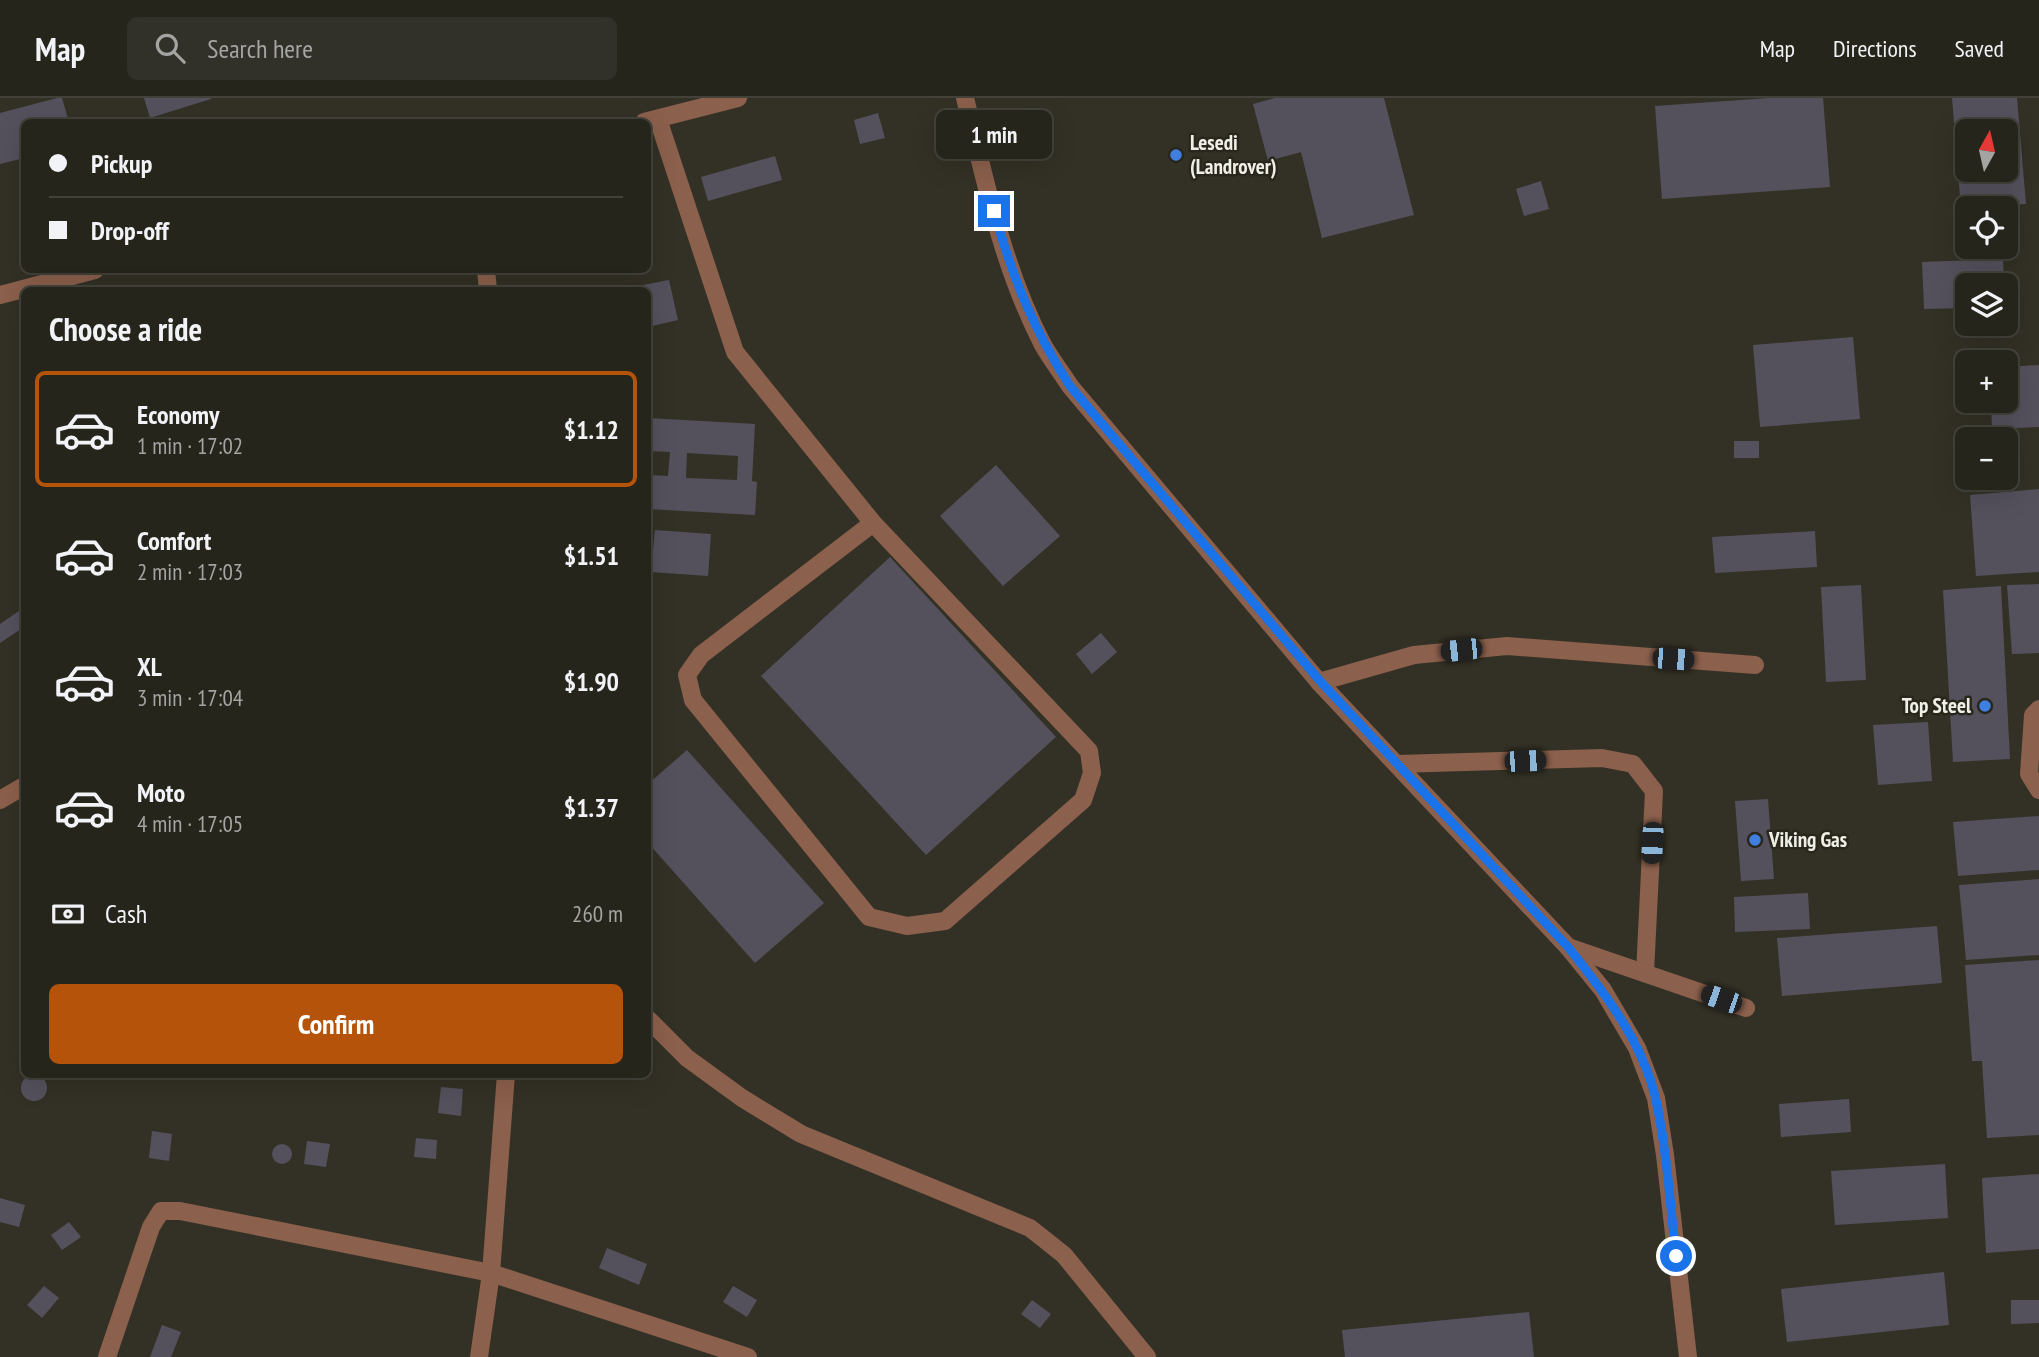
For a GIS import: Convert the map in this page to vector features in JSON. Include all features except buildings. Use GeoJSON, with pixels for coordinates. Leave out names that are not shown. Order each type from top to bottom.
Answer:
{"type":"FeatureCollection","features":[{"type":"Feature","properties":{"kind":"street"},"geometry":{"type":"LineString","coordinates":[[738,98],[651,121],[735,352],[873,523],[1089,751],[1092,772],[1083,800],[945,921],[907,926],[869,917],[693,699],[687,675],[701,655],[873,523]]}},
{"type":"Feature","properties":{"kind":"street"},"geometry":{"type":"LineString","coordinates":[[965,98],[1000,233],[1020,292],[1044,345],[1070,386],[1320,681],[1568,947],[1603,990],[1637,1048],[1656,1098],[1688,1357]]}},
{"type":"Feature","properties":{"kind":"street"},"geometry":{"type":"LineString","coordinates":[[30,287],[84,273]]}},
{"type":"Feature","properties":{"kind":"street"},"geometry":{"type":"LineString","coordinates":[[0,295],[21,289]]}},
{"type":"Feature","properties":{"kind":"street"},"geometry":{"type":"LineString","coordinates":[[1320,681],[1414,655],[1507,646],[1755,665]]}},
{"type":"Feature","properties":{"kind":"street"},"geometry":{"type":"LineString","coordinates":[[2039,709],[2033,715],[2029,774],[2039,790]]}},
{"type":"Feature","properties":{"kind":"street"},"geometry":{"type":"LineString","coordinates":[[1397,764],[1602,758],[1633,764],[1654,791],[1645,973]]}},
{"type":"Feature","properties":{"kind":"street"},"geometry":{"type":"LineString","coordinates":[[0,800],[21,788]]}},
{"type":"Feature","properties":{"kind":"street"},"geometry":{"type":"LineString","coordinates":[[1568,947],[1746,1008]]}},
{"type":"Feature","properties":{"kind":"street"},"geometry":{"type":"LineString","coordinates":[[651,1022],[687,1058],[742,1098],[801,1133],[1030,1228],[1064,1255],[1147,1357]]}},
{"type":"Feature","properties":{"kind":"street"},"geometry":{"type":"LineString","coordinates":[[479,1357],[491,1273],[506,1078]]}},
{"type":"Feature","properties":{"kind":"street"},"geometry":{"type":"LineString","coordinates":[[107,1357],[151,1227],[161,1211],[180,1211],[491,1273],[748,1357]]}},
{"type":"Feature","properties":{"kind":"place","name":"Lesedi (Landrover)"},"geometry":{"type":"Point","coordinates":[1176,155]}},
{"type":"Feature","properties":{"kind":"place","name":"Top Steel"},"geometry":{"type":"Point","coordinates":[1985,706]}},
{"type":"Feature","properties":{"kind":"place","name":"Viking Gas"},"geometry":{"type":"Point","coordinates":[1755,840]}},
{"type":"Feature","properties":{"kind":"route"},"geometry":{"type":"LineString","coordinates":[[994,211],[1020,292],[1044,345],[1070,386],[1320,681],[1568,947],[1603,990],[1637,1048],[1656,1098],[1676,1256]]}}]}
